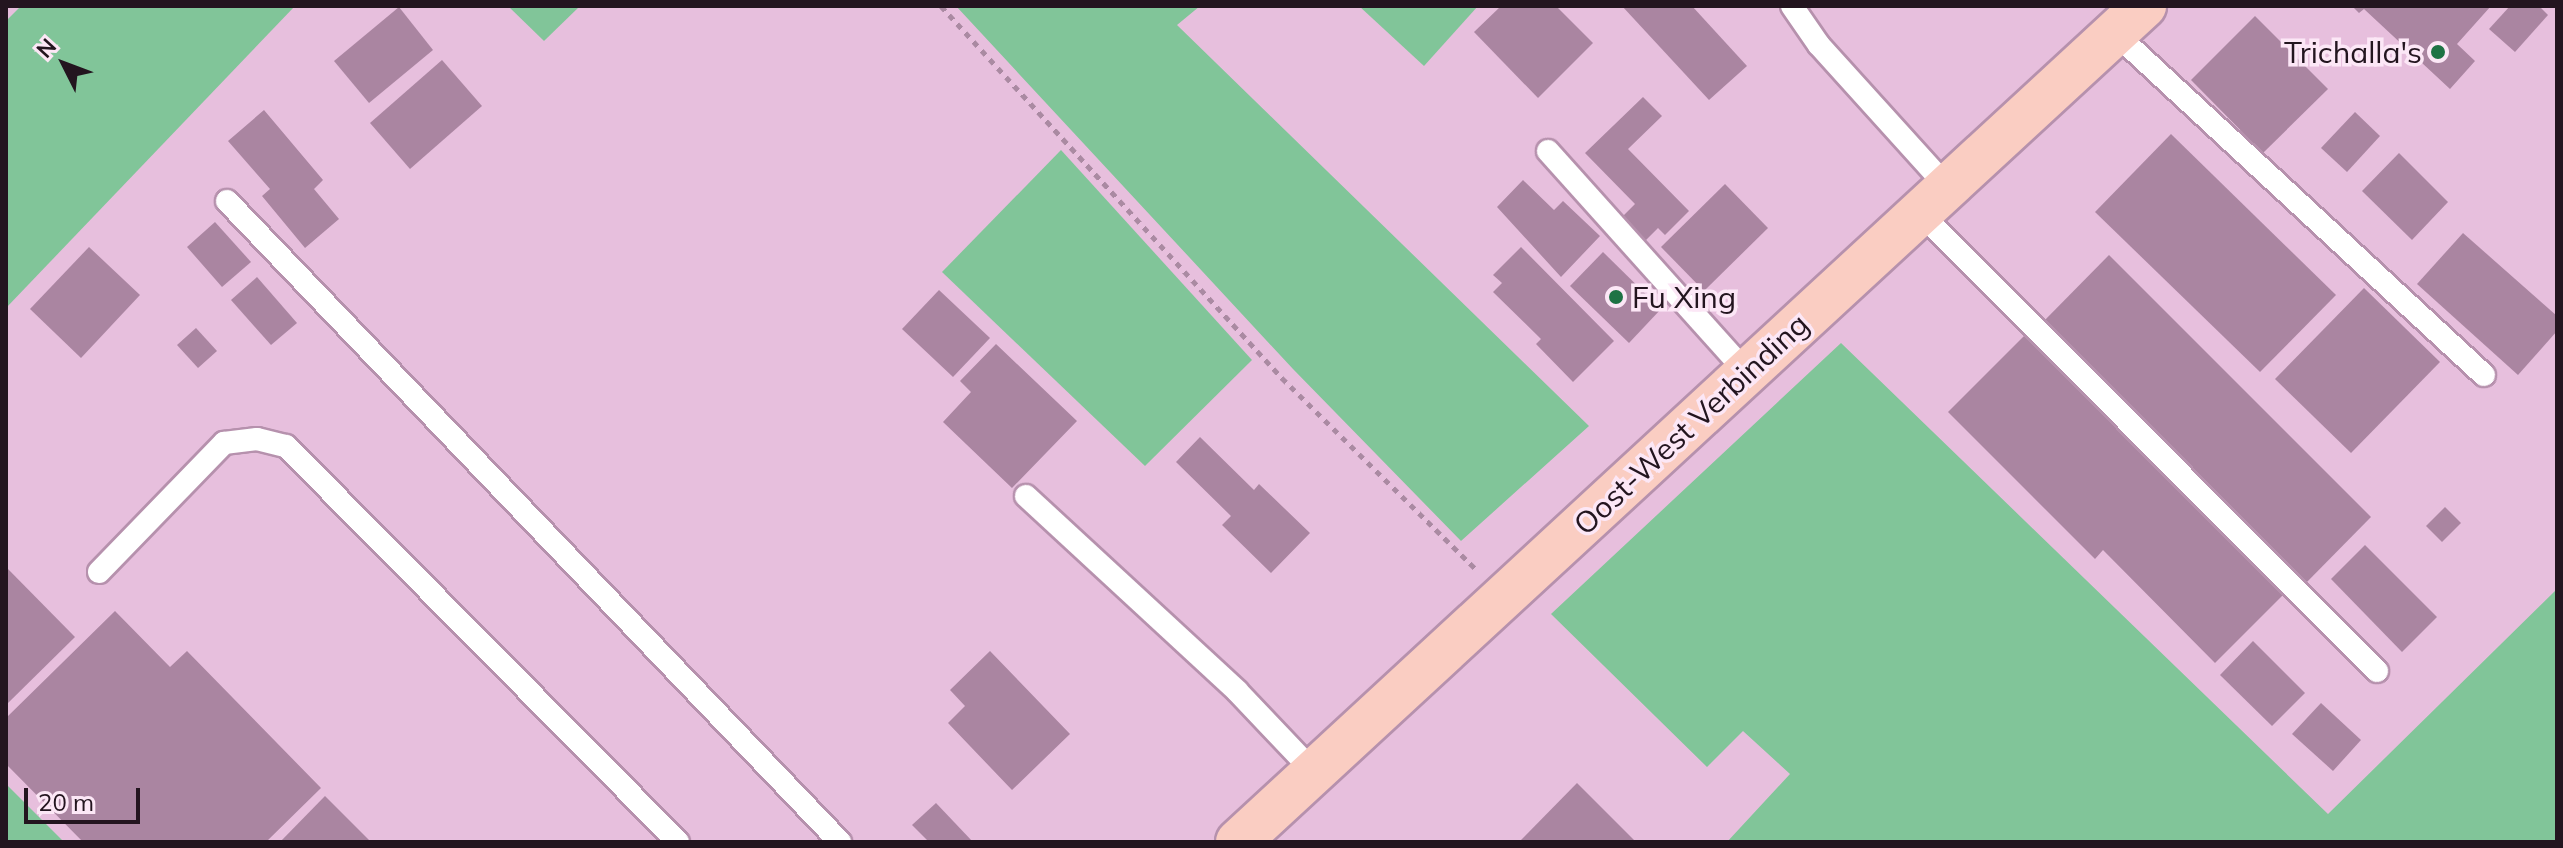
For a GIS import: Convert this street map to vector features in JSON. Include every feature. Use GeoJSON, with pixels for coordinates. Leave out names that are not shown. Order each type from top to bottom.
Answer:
{"type":"FeatureCollection","features":[{"type":"Feature","properties":{"kind":"main road","name":"Oost-West Verbinding"},"geometry":{"type":"LineString","coordinates":[[1238,842],[2129,20]]}},
{"type":"Feature","properties":{"kind":"lane"},"geometry":{"type":"LineString","coordinates":[[1792,6],[1810,35],[1934,201],[2377,671]]}},
{"type":"Feature","properties":{"kind":"lane"},"geometry":{"type":"LineString","coordinates":[[2129,20],[2484,375]]}},
{"type":"Feature","properties":{"kind":"lane"},"geometry":{"type":"LineString","coordinates":[[1548,151],[1747,373]]}},
{"type":"Feature","properties":{"kind":"lane"},"geometry":{"type":"LineString","coordinates":[[227,201],[840,842]]}},
{"type":"Feature","properties":{"kind":"lane"},"geometry":{"type":"LineString","coordinates":[[99,572],[224,443],[257,439],[286,446],[678,842]]}},
{"type":"Feature","properties":{"kind":"lane"},"geometry":{"type":"LineString","coordinates":[[1026,496],[1237,691],[1313,771]]}},
{"type":"Feature","properties":{"kind":"path"},"geometry":{"type":"LineString","coordinates":[[941,6],[1282,378],[1504,596]]}},
{"type":"Feature","properties":{"kind":"green space"},"geometry":{"type":"Polygon","coordinates":[[[21,6],[295,6],[6,308],[6,21],[21,6]]]}},
{"type":"Feature","properties":{"kind":"green space"},"geometry":{"type":"Polygon","coordinates":[[[508,6],[580,6],[544,41],[508,6]]]}},
{"type":"Feature","properties":{"kind":"green space"},"geometry":{"type":"Polygon","coordinates":[[[956,6],[1200,6],[1177,25],[1589,426],[1461,541],[1293,369],[956,6]]]}},
{"type":"Feature","properties":{"kind":"green space"},"geometry":{"type":"Polygon","coordinates":[[[1359,6],[1478,6],[1424,66],[1359,6]]]}},
{"type":"Feature","properties":{"kind":"green space"},"geometry":{"type":"Polygon","coordinates":[[[1061,150],[1252,360],[1145,466],[942,272],[1061,150]]]}},
{"type":"Feature","properties":{"kind":"green space"},"geometry":{"type":"Polygon","coordinates":[[[1841,343],[2328,814],[2557,589],[2557,842],[1727,842],[1790,774],[1743,731],[1707,767],[1551,614],[1841,343]]]}},
{"type":"Feature","properties":{"kind":"green space"},"geometry":{"type":"Polygon","coordinates":[[[6,784],[64,842],[6,842],[6,784]]]}},
{"type":"Feature","properties":{"kind":"building"},"geometry":{"type":"Polygon","coordinates":[[[1501,6],[1556,6],[1593,43],[1538,98],[1474,32],[1501,6]]]}},
{"type":"Feature","properties":{"kind":"building"},"geometry":{"type":"Polygon","coordinates":[[[1622,6],[1692,6],[1747,66],[1709,100],[1622,6]]]}},
{"type":"Feature","properties":{"kind":"building","name":"Trichalla's"},"geometry":{"type":"Polygon","coordinates":[[[2352,6],[2491,6],[2457,44],[2475,61],[2450,89],[2364,9],[2359,13],[2352,6]]]}},
{"type":"Feature","properties":{"kind":"building"},"geometry":{"type":"Polygon","coordinates":[[[2510,6],[2539,6],[2548,15],[2515,52],[2489,29],[2510,6]]]}},
{"type":"Feature","properties":{"kind":"building"},"geometry":{"type":"Polygon","coordinates":[[[399,7],[433,50],[369,103],[334,61],[399,7]]]}},
{"type":"Feature","properties":{"kind":"building"},"geometry":{"type":"Polygon","coordinates":[[[2255,16],[2328,89],[2263,153],[2191,80],[2255,16]]]}},
{"type":"Feature","properties":{"kind":"building"},"geometry":{"type":"Polygon","coordinates":[[[442,60],[482,106],[410,169],[370,123],[442,60]]]}},
{"type":"Feature","properties":{"kind":"building"},"geometry":{"type":"Polygon","coordinates":[[[1643,97],[1662,116],[1628,149],[1689,211],[1665,235],[1658,228],[1644,242],[1621,218],[1635,204],[1585,153],[1643,97]]]}},
{"type":"Feature","properties":{"kind":"building"},"geometry":{"type":"Polygon","coordinates":[[[264,110],[323,180],[314,189],[339,219],[305,248],[262,196],[270,189],[228,141],[264,110]]]}},
{"type":"Feature","properties":{"kind":"building"},"geometry":{"type":"Polygon","coordinates":[[[2355,112],[2380,136],[2347,172],[2321,148],[2355,112]]]}},
{"type":"Feature","properties":{"kind":"building"},"geometry":{"type":"Polygon","coordinates":[[[2171,134],[2336,295],[2260,372],[2095,212],[2171,134]]]}},
{"type":"Feature","properties":{"kind":"building"},"geometry":{"type":"Polygon","coordinates":[[[2399,153],[2448,202],[2412,240],[2362,191],[2399,153]]]}},
{"type":"Feature","properties":{"kind":"building"},"geometry":{"type":"Polygon","coordinates":[[[1523,180],[1554,210],[1563,201],[1600,236],[1561,277],[1497,207],[1523,180]]]}},
{"type":"Feature","properties":{"kind":"building"},"geometry":{"type":"Polygon","coordinates":[[[1725,184],[1768,228],[1704,291],[1661,247],[1725,184]]]}},
{"type":"Feature","properties":{"kind":"building"},"geometry":{"type":"Polygon","coordinates":[[[215,222],[251,262],[222,287],[187,247],[215,222]]]}},
{"type":"Feature","properties":{"kind":"building"},"geometry":{"type":"Polygon","coordinates":[[[2463,233],[2557,316],[2557,331],[2518,375],[2417,284],[2463,233]]]}},
{"type":"Feature","properties":{"kind":"building"},"geometry":{"type":"Polygon","coordinates":[[[89,247],[140,295],[81,358],[30,309],[89,247]]]}},
{"type":"Feature","properties":{"kind":"building"},"geometry":{"type":"Polygon","coordinates":[[[1521,247],[1614,341],[1573,382],[1536,344],[1541,339],[1493,292],[1502,283],[1493,275],[1521,247]]]}},
{"type":"Feature","properties":{"kind":"building","name":"Fu Xing"},"geometry":{"type":"Polygon","coordinates":[[[1603,252],[1661,309],[1629,343],[1570,286],[1603,252]]]}},
{"type":"Feature","properties":{"kind":"building"},"geometry":{"type":"Polygon","coordinates":[[[2109,255],[2371,517],[2303,586],[2041,324],[2109,255]]]}},
{"type":"Feature","properties":{"kind":"building"},"geometry":{"type":"Polygon","coordinates":[[[257,277],[297,323],[271,345],[231,300],[257,277]]]}},
{"type":"Feature","properties":{"kind":"building"},"geometry":{"type":"Polygon","coordinates":[[[2364,288],[2440,362],[2351,453],[2275,379],[2364,288]]]}},
{"type":"Feature","properties":{"kind":"building"},"geometry":{"type":"Polygon","coordinates":[[[939,290],[990,338],[953,377],[902,329],[939,290]]]}},
{"type":"Feature","properties":{"kind":"building"},"geometry":{"type":"Polygon","coordinates":[[[196,328],[217,351],[198,368],[177,345],[196,328]]]}},
{"type":"Feature","properties":{"kind":"building"},"geometry":{"type":"Polygon","coordinates":[[[2026,334],[2285,593],[2215,663],[2103,550],[2095,559],[1948,412],[2026,334]]]}},
{"type":"Feature","properties":{"kind":"building"},"geometry":{"type":"Polygon","coordinates":[[[996,344],[1077,421],[1012,488],[943,422],[971,392],[960,381],[996,344]]]}},
{"type":"Feature","properties":{"kind":"building"},"geometry":{"type":"Polygon","coordinates":[[[1200,437],[1254,490],[1259,484],[1310,533],[1271,573],[1222,525],[1231,516],[1176,462],[1200,437]]]}},
{"type":"Feature","properties":{"kind":"building"},"geometry":{"type":"Polygon","coordinates":[[[2445,507],[2461,523],[2442,542],[2426,526],[2445,507]]]}},
{"type":"Feature","properties":{"kind":"building"},"geometry":{"type":"Polygon","coordinates":[[[2365,545],[2437,617],[2402,652],[2331,579],[2365,545]]]}},
{"type":"Feature","properties":{"kind":"building"},"geometry":{"type":"Polygon","coordinates":[[[6,567],[75,637],[6,705],[6,567]]]}},
{"type":"Feature","properties":{"kind":"building"},"geometry":{"type":"Polygon","coordinates":[[[115,611],[170,667],[187,651],[321,788],[266,842],[83,842],[6,764],[6,718],[115,611]]]}},
{"type":"Feature","properties":{"kind":"building"},"geometry":{"type":"Polygon","coordinates":[[[2253,641],[2305,693],[2272,726],[2220,675],[2253,641]]]}},
{"type":"Feature","properties":{"kind":"building"},"geometry":{"type":"Polygon","coordinates":[[[990,651],[1070,734],[1012,790],[948,723],[965,706],[950,690],[990,651]]]}},
{"type":"Feature","properties":{"kind":"building"},"geometry":{"type":"Polygon","coordinates":[[[2321,703],[2361,740],[2333,771],[2292,734],[2321,703]]]}},
{"type":"Feature","properties":{"kind":"building"},"geometry":{"type":"Polygon","coordinates":[[[1577,783],[1636,842],[1519,842],[1577,783]]]}},
{"type":"Feature","properties":{"kind":"building"},"geometry":{"type":"Polygon","coordinates":[[[325,796],[371,842],[280,842],[325,796]]]}},
{"type":"Feature","properties":{"kind":"building"},"geometry":{"type":"Polygon","coordinates":[[[936,803],[973,842],[929,842],[912,825],[936,803]]]}},
{"type":"Feature","properties":{"kind":"place","name":"Trichalla's"},"geometry":{"type":"Point","coordinates":[2438,52]}},
{"type":"Feature","properties":{"kind":"place","name":"Fu Xing"},"geometry":{"type":"Point","coordinates":[1616,297]}}]}
